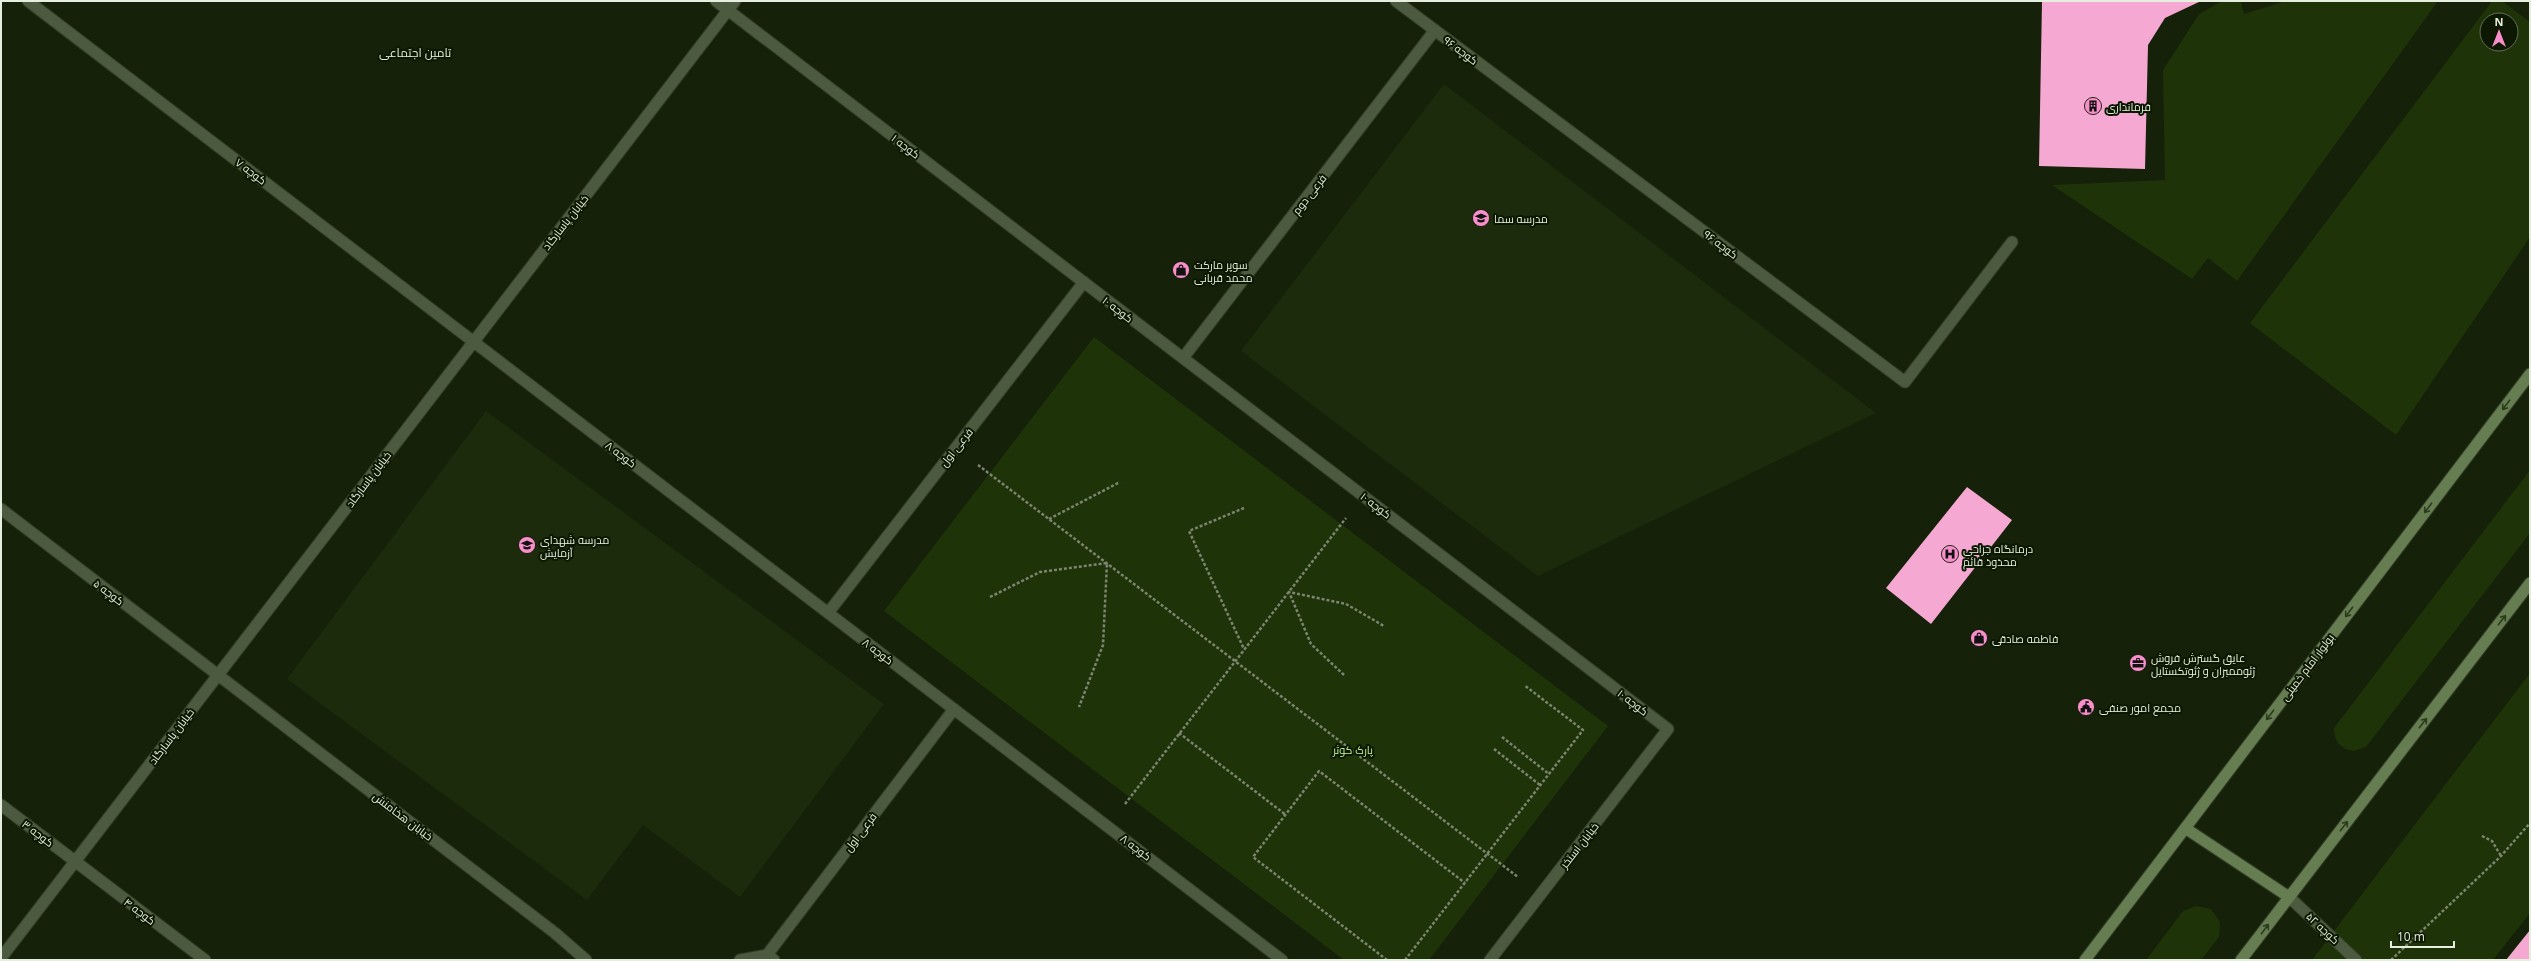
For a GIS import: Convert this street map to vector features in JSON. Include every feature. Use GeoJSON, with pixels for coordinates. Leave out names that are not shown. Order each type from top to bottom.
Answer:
{"type":"FeatureCollection","features":[{"type":"Feature","properties":{"kind":"main road","name":"بولوار امام خمینی"},"geometry":{"type":"LineString","coordinates":[[2085,960],[2530,374]]}},
{"type":"Feature","properties":{"kind":"main road"},"geometry":{"type":"LineString","coordinates":[[2241,960],[2530,583]]}},
{"type":"Feature","properties":{"kind":"main road"},"geometry":{"type":"LineString","coordinates":[[2185,828],[2290,896]]}},
{"type":"Feature","properties":{"kind":"street","name":"کوچه ۷"},"geometry":{"type":"LineString","coordinates":[[28,1],[474,342]]}},
{"type":"Feature","properties":{"kind":"street","name":"کوچه ۱"},"geometry":{"type":"LineString","coordinates":[[716,1],[1084,282]]}},
{"type":"Feature","properties":{"kind":"street","name":"خیابان پاسارگاد"},"geometry":{"type":"LineString","coordinates":[[1,958],[735,1]]}},
{"type":"Feature","properties":{"kind":"street","name":"کوچه ۹۶"},"geometry":{"type":"LineString","coordinates":[[1396,1],[1905,382],[2012,242]]}},
{"type":"Feature","properties":{"kind":"street","name":"فرعی دوم"},"geometry":{"type":"LineString","coordinates":[[1182,358],[1435,30]]}},
{"type":"Feature","properties":{"kind":"street","name":"کوچه ۱۰"},"geometry":{"type":"LineString","coordinates":[[1084,282],[1668,729]]}},
{"type":"Feature","properties":{"kind":"street","name":"فرعی اول"},"geometry":{"type":"LineString","coordinates":[[828,613],[1084,282]]}},
{"type":"Feature","properties":{"kind":"street","name":"کوچه ۸"},"geometry":{"type":"LineString","coordinates":[[474,342],[1282,960]]}},
{"type":"Feature","properties":{"kind":"street","name":"کوچه ۵"},"geometry":{"type":"LineString","coordinates":[[1,509],[218,675]]}},
{"type":"Feature","properties":{"kind":"street","name":"خیابان هخامنش"},"geometry":{"type":"LineString","coordinates":[[218,675],[556,933],[586,960]]}},
{"type":"Feature","properties":{"kind":"street","name":"فرعی اول"},"geometry":{"type":"LineString","coordinates":[[770,957],[954,709]]}},
{"type":"Feature","properties":{"kind":"street","name":"خیابان استخر"},"geometry":{"type":"LineString","coordinates":[[1490,960],[1668,729]]}},
{"type":"Feature","properties":{"kind":"street","name":"کوچه ۳"},"geometry":{"type":"LineString","coordinates":[[1,805],[75,862]]}},
{"type":"Feature","properties":{"kind":"street","name":"کوچه ۴"},"geometry":{"type":"LineString","coordinates":[[75,862],[205,960]]}},
{"type":"Feature","properties":{"kind":"street","name":"کوچه ۵۲"},"geometry":{"type":"LineString","coordinates":[[2290,896],[2356,960]]}},
{"type":"Feature","properties":{"kind":"street"},"geometry":{"type":"LineString","coordinates":[[740,960],[770,957]]}},
{"type":"Feature","properties":{"kind":"path"},"geometry":{"type":"LineString","coordinates":[[955,447],[1540,894]]}},
{"type":"Feature","properties":{"kind":"path"},"geometry":{"type":"LineString","coordinates":[[1049,519],[1120,482]]}},
{"type":"Feature","properties":{"kind":"path"},"geometry":{"type":"LineString","coordinates":[[1108,826],[1363,496]]}},
{"type":"Feature","properties":{"kind":"path"},"geometry":{"type":"LineString","coordinates":[[1244,508],[1189,532],[1244,649]]}},
{"type":"Feature","properties":{"kind":"path"},"geometry":{"type":"LineString","coordinates":[[990,597],[1040,572],[1107,563]]}},
{"type":"Feature","properties":{"kind":"path"},"geometry":{"type":"LineString","coordinates":[[1079,707],[1103,645],[1107,563]]}},
{"type":"Feature","properties":{"kind":"path"},"geometry":{"type":"LineString","coordinates":[[1289,592],[1346,604],[1384,626]]}},
{"type":"Feature","properties":{"kind":"path"},"geometry":{"type":"LineString","coordinates":[[1289,592],[1311,644],[1344,675]]}},
{"type":"Feature","properties":{"kind":"path"},"geometry":{"type":"LineString","coordinates":[[1405,960],[1583,730],[1524,685]]}},
{"type":"Feature","properties":{"kind":"path"},"geometry":{"type":"LineString","coordinates":[[1180,733],[1286,814]]}},
{"type":"Feature","properties":{"kind":"path"},"geometry":{"type":"LineString","coordinates":[[1502,738],[1550,774]]}},
{"type":"Feature","properties":{"kind":"path"},"geometry":{"type":"LineString","coordinates":[[1494,749],[1540,785]]}},
{"type":"Feature","properties":{"kind":"path"},"geometry":{"type":"LineString","coordinates":[[1387,960],[1253,857],[1319,771],[1465,882]]}},
{"type":"Feature","properties":{"kind":"path"},"geometry":{"type":"LineString","coordinates":[[2391,960],[2501,856],[2530,823]]}},
{"type":"Feature","properties":{"kind":"path"},"geometry":{"type":"LineString","coordinates":[[2482,836],[2492,841],[2501,856]]}},
{"type":"Feature","properties":{"kind":"shaded area","name":"مدرسه سما"},"geometry":{"type":"Polygon","coordinates":[[[1444,84],[1876,413],[1538,576],[1241,351],[1444,84]]]}},
{"type":"Feature","properties":{"kind":"shaded area","name":"مدرسه شهدای آزمایش"},"geometry":{"type":"Polygon","coordinates":[[[486,411],[884,704],[740,897],[643,825],[587,900],[287,679],[486,411]]]}},
{"type":"Feature","properties":{"kind":"green space"},"geometry":{"type":"Polygon","coordinates":[[[2222,1],[2241,1],[2244,14],[2285,1],[2438,1],[2237,281],[2208,258],[2192,279],[2052,185],[2165,180],[2163,70],[2199,14],[2222,1]]]}},
{"type":"Feature","properties":{"kind":"green space"},"geometry":{"type":"Polygon","coordinates":[[[2492,1],[2502,1],[2517,12],[2484,12],[2492,1]]]}},
{"type":"Feature","properties":{"kind":"green space"},"geometry":{"type":"Polygon","coordinates":[[[2519,14],[2530,22],[2530,237],[2396,435],[2250,323],[2479,18],[2479,52],[2519,52],[2519,14]]]}},
{"type":"Feature","properties":{"kind":"green space","name":"پارک کوثر"},"geometry":{"type":"Polygon","coordinates":[[[1094,337],[1608,726],[1429,960],[1344,960],[884,611],[1094,337]]]}},
{"type":"Feature","properties":{"kind":"green space"},"geometry":{"type":"Polygon","coordinates":[[[2530,470],[2530,533],[2366,747],[2354,751],[2349,750],[2339,744],[2335,737],[2334,728],[2530,470]]]}},
{"type":"Feature","properties":{"kind":"green space"},"geometry":{"type":"Polygon","coordinates":[[[2530,673],[2530,913],[2493,960],[2312,960],[2530,673]]]}},
{"type":"Feature","properties":{"kind":"green space"},"geometry":{"type":"Polygon","coordinates":[[[2196,906],[2211,909],[2220,922],[2219,937],[2201,960],[2146,960],[2183,911],[2196,906]]]}},
{"type":"Feature","properties":{"kind":"building","name":"فرمانداری"},"geometry":{"type":"Polygon","coordinates":[[[2042,1],[2201,1],[2165,18],[2148,45],[2145,169],[2039,166],[2042,1]]]}},
{"type":"Feature","properties":{"kind":"building","name":"درمانگاه جراحی محذوذ قائم"},"geometry":{"type":"Polygon","coordinates":[[[1967,487],[2012,520],[1931,624],[1886,588],[1967,487]]]}},
{"type":"Feature","properties":{"kind":"building"},"geometry":{"type":"Polygon","coordinates":[[[2530,930],[2530,960],[2506,960],[2530,930]]]}},
{"type":"Feature","properties":{"kind":"place","name":"فرمانداری"},"geometry":{"type":"Point","coordinates":[2093,106]}},
{"type":"Feature","properties":{"kind":"place","name":"مدرسه سما"},"geometry":{"type":"Point","coordinates":[1481,218]}},
{"type":"Feature","properties":{"kind":"place","name":"سوپر مارکت محمد قربانی"},"geometry":{"type":"Point","coordinates":[1181,270]}},
{"type":"Feature","properties":{"kind":"place","name":"مدرسه شهدای آزمایش"},"geometry":{"type":"Point","coordinates":[527,545]}},
{"type":"Feature","properties":{"kind":"place","name":"درمانگاه جراحی محذوذ قائم"},"geometry":{"type":"Point","coordinates":[1950,554]}},
{"type":"Feature","properties":{"kind":"place","name":"فاطمه صادقی"},"geometry":{"type":"Point","coordinates":[1979,638]}},
{"type":"Feature","properties":{"kind":"place","name":"عایق گسترش فروش ژئوممبران و ژئوتکستایل"},"geometry":{"type":"Point","coordinates":[2138,663]}},
{"type":"Feature","properties":{"kind":"place","name":"مجمع امور صنفی"},"geometry":{"type":"Point","coordinates":[2086,707]}},
{"type":"Feature","properties":{"kind":"district","name":"تامین اجتماعی"},"geometry":{"type":"Point","coordinates":[415,52]}}]}
